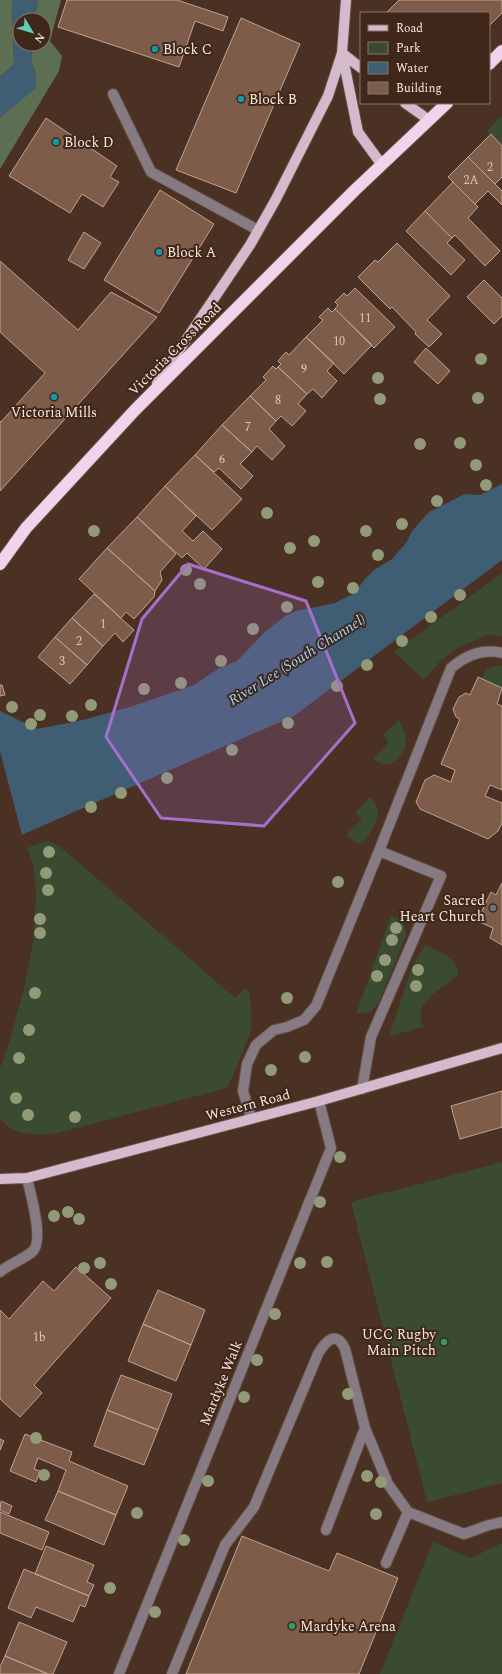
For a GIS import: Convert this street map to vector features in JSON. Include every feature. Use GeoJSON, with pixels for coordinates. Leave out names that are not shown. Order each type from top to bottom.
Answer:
{"type":"FeatureCollection","features":[{"type":"Feature","properties":{"kind":"highway"},"geometry":{"type":"LineString","coordinates":[[490,63],[502,51]]}},
{"type":"Feature","properties":{"kind":"highway","name":"Victoria Cross Road"},"geometry":{"type":"LineString","coordinates":[[0,564],[26,528],[72,476],[149,395],[355,190],[446,104]]}},
{"type":"Feature","properties":{"kind":"main road"},"geometry":{"type":"LineString","coordinates":[[149,395],[250,245],[316,121],[328,96],[342,53],[346,0]]}},
{"type":"Feature","properties":{"kind":"main road"},"geometry":{"type":"LineString","coordinates":[[342,53],[360,67]]}},
{"type":"Feature","properties":{"kind":"main road"},"geometry":{"type":"LineString","coordinates":[[342,53],[358,132],[382,165]]}},
{"type":"Feature","properties":{"kind":"main road"},"geometry":{"type":"LineString","coordinates":[[406,104],[429,120]]}},
{"type":"Feature","properties":{"kind":"main road","name":"Western Road"},"geometry":{"type":"LineString","coordinates":[[0,1179],[27,1178],[319,1101],[502,1048]]}},
{"type":"Feature","properties":{"kind":"street"},"geometry":{"type":"LineString","coordinates":[[113,94],[150,172],[258,230]]}},
{"type":"Feature","properties":{"kind":"street"},"geometry":{"type":"LineString","coordinates":[[251,1118],[243,1091],[247,1064],[256,1045],[274,1030],[287,1027],[304,1020],[316,1006],[451,668],[461,659],[480,651],[502,653]]}},
{"type":"Feature","properties":{"kind":"street"},"geometry":{"type":"LineString","coordinates":[[362,1089],[371,1037],[441,876],[379,851]]}},
{"type":"Feature","properties":{"kind":"street","name":"Mardyke Walk"},"geometry":{"type":"LineString","coordinates":[[119,1674],[331,1148],[319,1101]]}},
{"type":"Feature","properties":{"kind":"street"},"geometry":{"type":"LineString","coordinates":[[0,1272],[33,1251],[38,1241],[27,1178]]}},
{"type":"Feature","properties":{"kind":"street"},"geometry":{"type":"LineString","coordinates":[[172,1674],[225,1545],[254,1507],[318,1354],[325,1342],[332,1339],[338,1339],[343,1343],[366,1428],[388,1484],[408,1512],[464,1534],[502,1522]]}},
{"type":"Feature","properties":{"kind":"street"},"geometry":{"type":"LineString","coordinates":[[326,1530],[366,1428]]}},
{"type":"Feature","properties":{"kind":"street"},"geometry":{"type":"LineString","coordinates":[[386,1563],[408,1512]]}},
{"type":"Feature","properties":{"kind":"highlighted area"},"geometry":{"type":"Polygon","coordinates":[[[188,564],[306,601],[355,723],[264,826],[161,818],[106,737],[142,619],[188,564]]]}},
{"type":"Feature","properties":{"kind":"green space"},"geometry":{"type":"Polygon","coordinates":[[[0,0],[12,0],[12,52],[14,52],[14,64],[0,77],[0,0]]]}},
{"type":"Feature","properties":{"kind":"green space"},"geometry":{"type":"Polygon","coordinates":[[[38,0],[61,0],[52,34],[52,12],[36,12],[38,0]]]}},
{"type":"Feature","properties":{"kind":"green space"},"geometry":{"type":"Polygon","coordinates":[[[52,44],[62,56],[59,71],[0,169],[0,118],[36,76],[31,60],[32,52],[52,52],[52,44]]]}},
{"type":"Feature","properties":{"kind":"green space"},"geometry":{"type":"Polygon","coordinates":[[[502,116],[502,146],[487,131],[502,116]]]}},
{"type":"Feature","properties":{"kind":"green space"},"geometry":{"type":"Polygon","coordinates":[[[502,573],[502,636],[488,635],[459,647],[440,661],[424,680],[394,652],[502,573]]]}},
{"type":"Feature","properties":{"kind":"green space"},"geometry":{"type":"Polygon","coordinates":[[[502,665],[502,688],[481,679],[489,668],[502,665]]]}},
{"type":"Feature","properties":{"kind":"green space"},"geometry":{"type":"Polygon","coordinates":[[[399,720],[405,733],[406,744],[397,759],[391,764],[384,765],[373,759],[389,742],[383,735],[399,720]]]}},
{"type":"Feature","properties":{"kind":"green space"},"geometry":{"type":"Polygon","coordinates":[[[370,797],[375,803],[378,815],[371,832],[362,844],[356,843],[346,835],[362,819],[355,813],[370,797]]]}},
{"type":"Feature","properties":{"kind":"green space"},"geometry":{"type":"Polygon","coordinates":[[[46,841],[56,844],[78,862],[235,998],[245,988],[249,992],[251,1031],[227,1087],[58,1133],[26,1133],[11,1128],[0,1118],[0,1068],[9,1043],[24,988],[33,943],[36,893],[34,868],[27,848],[46,841]]]}},
{"type":"Feature","properties":{"kind":"green space"},"geometry":{"type":"Polygon","coordinates":[[[391,916],[401,919],[405,927],[406,936],[378,1004],[370,1012],[356,1014],[391,916]]]}},
{"type":"Feature","properties":{"kind":"green space"},"geometry":{"type":"Polygon","coordinates":[[[425,945],[452,960],[458,969],[458,975],[433,994],[422,1007],[420,1020],[424,1027],[389,1036],[412,967],[425,945]]]}},
{"type":"Feature","properties":{"kind":"green space","name":"UCC Rugby Main Pitch"},"geometry":{"type":"Polygon","coordinates":[[[502,1162],[502,1483],[427,1502],[351,1202],[502,1162]]]}},
{"type":"Feature","properties":{"kind":"green space"},"geometry":{"type":"Polygon","coordinates":[[[433,1542],[471,1558],[502,1543],[502,1674],[380,1674],[433,1542]]]}},
{"type":"Feature","properties":{"kind":"water"},"geometry":{"type":"Polygon","coordinates":[[[12,0],[38,0],[36,12],[12,12],[12,0]]]}},
{"type":"Feature","properties":{"kind":"water"},"geometry":{"type":"Polygon","coordinates":[[[14,52],[32,52],[31,60],[36,76],[36,88],[0,118],[0,77],[14,64],[14,52]]]}},
{"type":"Feature","properties":{"kind":"water","name":"River Lee (South Channel)"},"geometry":{"type":"Polygon","coordinates":[[[502,484],[502,560],[294,716],[19,836],[0,842],[0,711],[37,729],[83,720],[130,707],[194,685],[218,669],[237,661],[264,633],[285,616],[296,611],[335,603],[355,593],[364,580],[374,570],[392,559],[406,543],[412,531],[429,512],[465,494],[480,495],[502,484]]]}},
{"type":"Feature","properties":{"kind":"pier"},"geometry":{"type":"Polygon","coordinates":[[[0,751],[22,835],[0,842],[0,751]]]}},
{"type":"Feature","properties":{"kind":"building","name":"Block C"},"geometry":{"type":"Polygon","coordinates":[[[67,0],[177,0],[228,17],[223,31],[195,21],[179,67],[58,27],[67,0]]]}},
{"type":"Feature","properties":{"kind":"building"},"geometry":{"type":"Polygon","coordinates":[[[399,0],[502,0],[502,13],[490,25],[490,12],[387,12],[399,0]]]}},
{"type":"Feature","properties":{"kind":"building","name":"Block B"},"geometry":{"type":"Polygon","coordinates":[[[241,18],[300,44],[236,193],[176,170],[241,18]]]}},
{"type":"Feature","properties":{"kind":"building","name":"Block D"},"geometry":{"type":"Polygon","coordinates":[[[46,118],[117,166],[110,177],[119,182],[103,207],[82,194],[70,213],[9,176],[46,118]]]}},
{"type":"Feature","properties":{"kind":"building"},"geometry":{"type":"Polygon","coordinates":[[[491,134],[502,146],[502,177],[495,184],[468,157],[491,134]]]}},
{"type":"Feature","properties":{"kind":"building"},"geometry":{"type":"Polygon","coordinates":[[[468,157],[502,191],[502,205],[488,191],[475,204],[448,177],[468,157]]]}},
{"type":"Feature","properties":{"kind":"building"},"geometry":{"type":"Polygon","coordinates":[[[453,182],[478,207],[468,218],[500,251],[485,266],[455,235],[452,238],[425,211],[453,182]]]}},
{"type":"Feature","properties":{"kind":"building","name":"Block A"},"geometry":{"type":"Polygon","coordinates":[[[160,190],[214,224],[159,313],[104,280],[160,190]]]}},
{"type":"Feature","properties":{"kind":"building"},"geometry":{"type":"Polygon","coordinates":[[[425,211],[452,238],[447,243],[465,260],[451,275],[406,231],[425,211]]]}},
{"type":"Feature","properties":{"kind":"building"},"geometry":{"type":"Polygon","coordinates":[[[84,232],[101,243],[84,269],[68,260],[84,232]]]}},
{"type":"Feature","properties":{"kind":"building"},"geometry":{"type":"Polygon","coordinates":[[[397,243],[450,296],[427,320],[442,334],[429,347],[415,334],[416,332],[392,307],[390,309],[358,277],[375,260],[378,262],[397,243]]]}},
{"type":"Feature","properties":{"kind":"building","name":"Victoria Mills"},"geometry":{"type":"Polygon","coordinates":[[[0,261],[78,330],[111,292],[157,317],[0,491],[0,421],[1,422],[45,373],[0,332],[0,261]]]}},
{"type":"Feature","properties":{"kind":"building"},"geometry":{"type":"Polygon","coordinates":[[[484,280],[502,298],[502,316],[494,324],[467,297],[484,280]]]}},
{"type":"Feature","properties":{"kind":"building"},"geometry":{"type":"Polygon","coordinates":[[[355,288],[395,327],[374,348],[335,309],[338,305],[335,302],[344,293],[347,296],[355,288]]]}},
{"type":"Feature","properties":{"kind":"building"},"geometry":{"type":"Polygon","coordinates":[[[328,308],[332,312],[335,309],[372,345],[344,374],[306,337],[323,320],[319,317],[328,308]]]}},
{"type":"Feature","properties":{"kind":"building"},"geometry":{"type":"Polygon","coordinates":[[[306,337],[334,363],[327,371],[337,381],[322,398],[313,389],[307,394],[278,367],[281,364],[278,361],[286,352],[289,355],[306,337]]]}},
{"type":"Feature","properties":{"kind":"building"},"geometry":{"type":"Polygon","coordinates":[[[426,348],[450,371],[438,384],[414,362],[426,348]]]}},
{"type":"Feature","properties":{"kind":"building"},"geometry":{"type":"Polygon","coordinates":[[[273,366],[276,369],[278,367],[307,394],[298,404],[306,411],[292,426],[281,416],[276,421],[250,396],[266,380],[263,377],[273,366]]]}},
{"type":"Feature","properties":{"kind":"building"},"geometry":{"type":"Polygon","coordinates":[[[250,396],[276,421],[269,429],[285,446],[272,460],[257,446],[252,452],[222,425],[250,396]]]}},
{"type":"Feature","properties":{"kind":"building"},"geometry":{"type":"Polygon","coordinates":[[[222,425],[252,452],[240,464],[253,476],[241,489],[219,468],[214,472],[195,455],[222,425]]]}},
{"type":"Feature","properties":{"kind":"building"},"geometry":{"type":"Polygon","coordinates":[[[195,455],[242,499],[212,530],[165,486],[195,455]]]}},
{"type":"Feature","properties":{"kind":"building"},"geometry":{"type":"Polygon","coordinates":[[[165,486],[196,516],[182,531],[193,541],[203,531],[222,549],[204,569],[187,553],[182,558],[137,517],[165,486]]]}},
{"type":"Feature","properties":{"kind":"building"},"geometry":{"type":"Polygon","coordinates":[[[137,517],[176,554],[160,572],[162,580],[155,591],[107,548],[137,517]]]}},
{"type":"Feature","properties":{"kind":"building"},"geometry":{"type":"Polygon","coordinates":[[[107,548],[155,591],[154,597],[134,619],[126,612],[121,618],[79,579],[107,548]]]}},
{"type":"Feature","properties":{"kind":"building"},"geometry":{"type":"Polygon","coordinates":[[[94,594],[134,630],[123,642],[115,633],[103,646],[72,618],[94,594]]]}},
{"type":"Feature","properties":{"kind":"building"},"geometry":{"type":"Polygon","coordinates":[[[72,618],[103,646],[87,665],[55,637],[72,618]]]}},
{"type":"Feature","properties":{"kind":"building"},"geometry":{"type":"Polygon","coordinates":[[[55,637],[87,665],[70,684],[38,657],[55,637]]]}},
{"type":"Feature","properties":{"kind":"building"},"geometry":{"type":"Polygon","coordinates":[[[478,677],[502,688],[497,704],[502,706],[502,790],[490,785],[485,796],[502,803],[502,823],[498,831],[488,839],[420,809],[416,802],[425,780],[434,775],[451,782],[455,770],[441,764],[460,719],[456,717],[453,709],[459,697],[466,693],[470,695],[478,677]]]}},
{"type":"Feature","properties":{"kind":"building"},"geometry":{"type":"Polygon","coordinates":[[[0,685],[2,685],[5,695],[0,696],[0,685]]]}},
{"type":"Feature","properties":{"kind":"building","name":"Sacred Heart Church"},"geometry":{"type":"Polygon","coordinates":[[[502,883],[502,945],[490,938],[493,928],[477,921],[491,892],[496,895],[502,883]]]}},
{"type":"Feature","properties":{"kind":"building"},"geometry":{"type":"Polygon","coordinates":[[[502,1091],[502,1127],[460,1139],[451,1106],[502,1091]]]}},
{"type":"Feature","properties":{"kind":"building"},"geometry":{"type":"Polygon","coordinates":[[[76,1267],[111,1298],[34,1385],[42,1393],[20,1417],[0,1399],[0,1310],[9,1319],[43,1281],[54,1291],[76,1267]]]}},
{"type":"Feature","properties":{"kind":"building"},"geometry":{"type":"Polygon","coordinates":[[[158,1290],[205,1310],[191,1345],[143,1324],[158,1290]]]}},
{"type":"Feature","properties":{"kind":"building"},"geometry":{"type":"Polygon","coordinates":[[[143,1324],[191,1345],[176,1381],[128,1361],[143,1324]]]}},
{"type":"Feature","properties":{"kind":"building"},"geometry":{"type":"Polygon","coordinates":[[[121,1375],[172,1394],[158,1430],[107,1410],[121,1375]]]}},
{"type":"Feature","properties":{"kind":"building"},"geometry":{"type":"Polygon","coordinates":[[[107,1410],[158,1430],[144,1465],[94,1446],[107,1410]]]}},
{"type":"Feature","properties":{"kind":"building"},"geometry":{"type":"Polygon","coordinates":[[[25,1434],[72,1452],[69,1461],[128,1486],[116,1515],[58,1491],[66,1470],[38,1458],[34,1469],[40,1471],[36,1482],[10,1471],[25,1434]]]}},
{"type":"Feature","properties":{"kind":"building"},"geometry":{"type":"Polygon","coordinates":[[[0,1439],[4,1441],[0,1450],[0,1439]]]}},
{"type":"Feature","properties":{"kind":"building"},"geometry":{"type":"Polygon","coordinates":[[[58,1491],[116,1515],[104,1545],[45,1520],[58,1491]]]}},
{"type":"Feature","properties":{"kind":"building"},"geometry":{"type":"Polygon","coordinates":[[[1,1501],[12,1506],[9,1514],[0,1510],[1,1501]]]}},
{"type":"Feature","properties":{"kind":"building"},"geometry":{"type":"Polygon","coordinates":[[[0,1512],[49,1532],[42,1550],[0,1533],[0,1512]]]}},
{"type":"Feature","properties":{"kind":"building","name":"Mardyke Arena"},"geometry":{"type":"Polygon","coordinates":[[[242,1536],[329,1571],[337,1553],[398,1578],[359,1674],[186,1674],[242,1536]]]}},
{"type":"Feature","properties":{"kind":"building"},"geometry":{"type":"Polygon","coordinates":[[[46,1546],[94,1565],[87,1582],[94,1585],[89,1596],[35,1574],[46,1546]]]}},
{"type":"Feature","properties":{"kind":"building"},"geometry":{"type":"Polygon","coordinates":[[[24,1569],[89,1596],[85,1607],[80,1605],[73,1622],[36,1607],[31,1618],[8,1608],[24,1569]]]}},
{"type":"Feature","properties":{"kind":"building"},"geometry":{"type":"Polygon","coordinates":[[[19,1622],[67,1642],[53,1674],[48,1674],[5,1656],[19,1622]]]}},
{"type":"Feature","properties":{"kind":"building"},"geometry":{"type":"Polygon","coordinates":[[[5,1656],[48,1674],[0,1674],[0,1667],[5,1656]]]}},
{"type":"Feature","properties":{"kind":"place","name":"Block C"},"geometry":{"type":"Point","coordinates":[155,49]}},
{"type":"Feature","properties":{"kind":"place","name":"Block B"},"geometry":{"type":"Point","coordinates":[241,99]}},
{"type":"Feature","properties":{"kind":"place","name":"Block D"},"geometry":{"type":"Point","coordinates":[56,142]}},
{"type":"Feature","properties":{"kind":"place","name":"Block A"},"geometry":{"type":"Point","coordinates":[159,252]}},
{"type":"Feature","properties":{"kind":"place","name":"Victoria Mills"},"geometry":{"type":"Point","coordinates":[54,397]}},
{"type":"Feature","properties":{"kind":"place","name":"Sacred Heart Church"},"geometry":{"type":"Point","coordinates":[493,908]}},
{"type":"Feature","properties":{"kind":"place","name":"UCC Rugby Main Pitch"},"geometry":{"type":"Point","coordinates":[444,1342]}},
{"type":"Feature","properties":{"kind":"place","name":"Mardyke Arena"},"geometry":{"type":"Point","coordinates":[292,1626]}}]}
